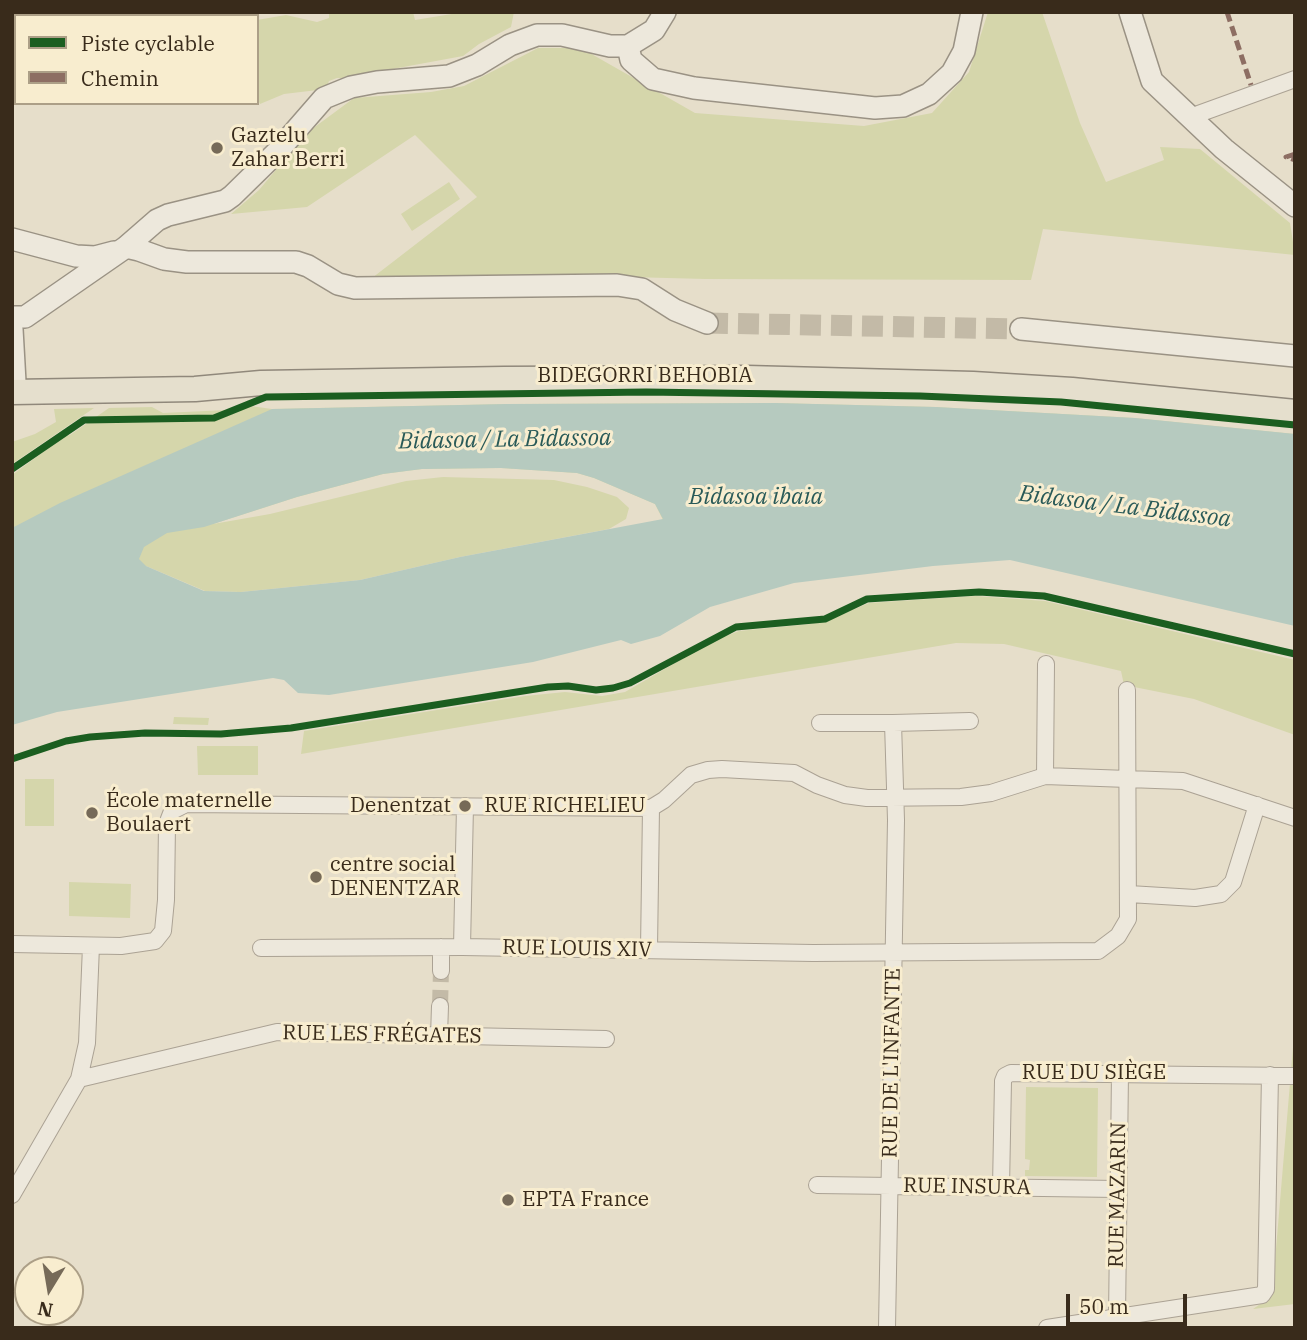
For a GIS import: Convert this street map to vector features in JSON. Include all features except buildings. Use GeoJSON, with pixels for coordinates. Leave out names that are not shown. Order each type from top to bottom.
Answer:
{"type":"FeatureCollection","features":[{"type":"Feature","properties":{"kind":"main road"},"geometry":{"type":"LineString","coordinates":[[13,386],[195,380],[261,383],[747,378],[973,384],[1072,390],[1295,412]]}},
{"type":"Feature","properties":{"kind":"street"},"geometry":{"type":"LineString","coordinates":[[12,317],[25,317],[126,247],[157,220],[215,204],[232,196],[277,152],[324,98],[351,87],[377,82],[449,76],[477,65],[510,45],[537,36],[562,35],[610,46],[628,46],[654,30],[665,12]]}},
{"type":"Feature","properties":{"kind":"street"},"geometry":{"type":"LineString","coordinates":[[628,46],[631,60],[653,79],[694,88],[875,108],[903,106],[929,94],[952,73],[964,51],[972,12]]}},
{"type":"Feature","properties":{"kind":"street"},"geometry":{"type":"LineString","coordinates":[[1130,12],[1152,81],[1224,149],[1295,206]]}},
{"type":"Feature","properties":{"kind":"street"},"geometry":{"type":"LineString","coordinates":[[1190,117],[1295,79]]}},
{"type":"Feature","properties":{"kind":"street"},"geometry":{"type":"LineString","coordinates":[[12,239],[76,256],[95,257],[126,247],[164,259],[187,262],[296,262],[338,284],[355,288],[617,285],[642,289],[675,310],[707,323]]}},
{"type":"Feature","properties":{"kind":"street"},"geometry":{"type":"LineString","coordinates":[[12,329],[13,386]]}},
{"type":"Feature","properties":{"kind":"street"},"geometry":{"type":"LineString","coordinates":[[1021,329],[1295,356]]}},
{"type":"Feature","properties":{"kind":"street"},"geometry":{"type":"LineString","coordinates":[[1045,776],[1046,664]]}},
{"type":"Feature","properties":{"kind":"street","name":"RUE LOUIS XIV"},"geometry":{"type":"LineString","coordinates":[[261,948],[462,947],[893,953],[1098,951],[1118,936],[1128,919],[1125,778],[1127,691]]}},
{"type":"Feature","properties":{"kind":"street"},"geometry":{"type":"LineString","coordinates":[[820,723],[970,721]]}},
{"type":"Feature","properties":{"kind":"street","name":"RUE DE L'INFANTE"},"geometry":{"type":"LineString","coordinates":[[887,1328],[895,798],[893,723]]}},
{"type":"Feature","properties":{"kind":"street","name":"RUE RICHELIEU"},"geometry":{"type":"LineString","coordinates":[[12,944],[121,946],[155,941],[163,931],[167,824],[172,811],[186,804],[651,808],[664,800],[691,775],[715,770],[790,772],[845,795],[895,798],[961,797],[991,793],[1045,776],[1183,781],[1295,818]]}},
{"type":"Feature","properties":{"kind":"street"},"geometry":{"type":"LineString","coordinates":[[1129,894],[1195,898],[1221,894],[1233,882],[1257,805]]}},
{"type":"Feature","properties":{"kind":"street"},"geometry":{"type":"LineString","coordinates":[[462,947],[465,806]]}},
{"type":"Feature","properties":{"kind":"street"},"geometry":{"type":"LineString","coordinates":[[649,949],[651,808]]}},
{"type":"Feature","properties":{"kind":"street"},"geometry":{"type":"LineString","coordinates":[[12,1195],[79,1079],[87,1042],[91,946]]}},
{"type":"Feature","properties":{"kind":"street"},"geometry":{"type":"LineString","coordinates":[[441,947],[441,971]]}},
{"type":"Feature","properties":{"kind":"street"},"geometry":{"type":"LineString","coordinates":[[439,1036],[440,1006]]}},
{"type":"Feature","properties":{"kind":"street","name":"RUE LES FRÉGATES"},"geometry":{"type":"LineString","coordinates":[[79,1079],[277,1032],[606,1039]]}},
{"type":"Feature","properties":{"kind":"street","name":"RUE DU SIÈGE"},"geometry":{"type":"LineString","coordinates":[[1002,1187],[1003,1081],[1005,1076],[1011,1073],[1295,1076]]}},
{"type":"Feature","properties":{"kind":"street","name":"RUE MAZARIN"},"geometry":{"type":"LineString","coordinates":[[1117,1317],[1119,1073]]}},
{"type":"Feature","properties":{"kind":"street"},"geometry":{"type":"LineString","coordinates":[[1047,1328],[1262,1295],[1266,1289],[1270,1075]]}},
{"type":"Feature","properties":{"kind":"street","name":"RUE INSURA"},"geometry":{"type":"LineString","coordinates":[[817,1185],[1118,1189]]}},
{"type":"Feature","properties":{"kind":"green space"},"geometry":{"type":"Polygon","coordinates":[[[329,12],[413,12],[415,20],[464,12],[514,12],[511,27],[463,56],[354,79],[337,78],[329,81],[326,89],[284,94],[260,104],[259,20],[286,15],[317,22],[329,18],[329,12]]]}},
{"type":"Feature","properties":{"kind":"green space"},"geometry":{"type":"Polygon","coordinates":[[[988,12],[1042,12],[1080,123],[1106,182],[1164,160],[1160,147],[1200,149],[1290,223],[1295,255],[1043,229],[1031,280],[372,278],[477,197],[415,135],[307,207],[231,214],[259,190],[308,132],[354,98],[431,92],[464,86],[538,48],[581,48],[695,113],[864,126],[932,113],[969,72],[988,12]]]}},
{"type":"Feature","properties":{"kind":"green space"},"geometry":{"type":"Polygon","coordinates":[[[449,182],[460,199],[412,231],[401,214],[449,182]]]}},
{"type":"Feature","properties":{"kind":"green space"},"geometry":{"type":"Polygon","coordinates":[[[775,403],[936,407],[1135,418],[1295,434],[663,520],[655,504],[577,473],[501,468],[422,469],[383,474],[297,497],[213,524],[270,514],[406,481],[443,477],[554,480],[617,497],[629,508],[626,519],[609,529],[460,557],[360,580],[241,592],[205,591],[146,566],[12,608],[12,475],[109,408],[152,407],[163,413],[227,410],[243,405],[272,409],[507,404],[775,403]]]}},
{"type":"Feature","properties":{"kind":"green space"},"geometry":{"type":"Polygon","coordinates":[[[94,408],[12,464],[12,442],[35,434],[56,422],[54,409],[94,408]]]}},
{"type":"Feature","properties":{"kind":"green space"},"geometry":{"type":"Polygon","coordinates":[[[976,596],[1045,601],[1295,660],[1295,735],[1194,699],[1124,685],[1121,671],[1004,644],[956,643],[301,754],[304,731],[525,696],[565,692],[602,696],[625,692],[713,641],[739,631],[810,624],[869,603],[976,596]]]}},
{"type":"Feature","properties":{"kind":"green space"},"geometry":{"type":"Polygon","coordinates":[[[174,717],[209,718],[208,725],[173,724],[174,717]]]}},
{"type":"Feature","properties":{"kind":"green space"},"geometry":{"type":"Polygon","coordinates":[[[197,746],[258,746],[258,775],[198,775],[197,746]]]}},
{"type":"Feature","properties":{"kind":"green space"},"geometry":{"type":"Polygon","coordinates":[[[25,779],[54,779],[54,826],[25,826],[25,779]]]}},
{"type":"Feature","properties":{"kind":"green space"},"geometry":{"type":"Polygon","coordinates":[[[69,882],[131,884],[130,918],[69,916],[69,882]]]}},
{"type":"Feature","properties":{"kind":"green space"},"geometry":{"type":"Polygon","coordinates":[[[1295,1024],[1295,1304],[1253,1309],[1272,1296],[1295,1024]]]}},
{"type":"Feature","properties":{"kind":"green space"},"geometry":{"type":"Polygon","coordinates":[[[1026,1087],[1098,1088],[1097,1177],[1025,1176],[1030,1160],[1025,1159],[1026,1087]]]}},
{"type":"Feature","properties":{"kind":"water","name":"Bidasoa ibaia"},"geometry":{"type":"Polygon","coordinates":[[[775,403],[936,407],[1135,418],[1295,434],[1295,626],[1010,560],[933,566],[794,583],[710,607],[660,636],[631,644],[621,640],[533,662],[329,695],[298,693],[284,680],[273,678],[57,712],[12,725],[12,528],[60,503],[272,409],[507,404],[775,403]],[[501,468],[422,469],[383,474],[297,497],[204,527],[167,533],[144,547],[139,559],[146,566],[204,591],[241,592],[360,580],[460,557],[663,519],[655,504],[577,473],[501,468]]]}},
{"type":"Feature","properties":{"kind":"tunnel"},"geometry":{"type":"LineString","coordinates":[[707,323],[1021,329]]}},
{"type":"Feature","properties":{"kind":"tunnel"},"geometry":{"type":"LineString","coordinates":[[440,1006],[441,971]]}},
{"type":"Feature","properties":{"kind":"marked path"},"geometry":{"type":"LineString","coordinates":[[1227,12],[1251,85]]}},
{"type":"Feature","properties":{"kind":"marked path"},"geometry":{"type":"LineString","coordinates":[[1295,154],[1286,157],[1295,160]]}},
{"type":"Feature","properties":{"kind":"cycle path","name":"BIDEGORRI BEHOBIA"},"geometry":{"type":"LineString","coordinates":[[12,469],[84,420],[214,418],[266,397],[646,392],[920,396],[1061,402],[1295,425]]}},
{"type":"Feature","properties":{"kind":"cycle path"},"geometry":{"type":"LineString","coordinates":[[12,759],[66,741],[90,737],[145,733],[221,734],[291,728],[548,687],[568,686],[596,690],[613,688],[630,683],[736,627],[825,619],[867,599],[979,592],[1044,596],[1295,654]]}},
{"type":"Feature","properties":{"kind":"place","name":"Gaztelu Zahar Berri"},"geometry":{"type":"Point","coordinates":[217,148]}},
{"type":"Feature","properties":{"kind":"place","name":"Denentzat"},"geometry":{"type":"Point","coordinates":[465,806]}},
{"type":"Feature","properties":{"kind":"place","name":"École maternelle Boulaert"},"geometry":{"type":"Point","coordinates":[92,813]}},
{"type":"Feature","properties":{"kind":"place","name":"centre social DENENTZAR"},"geometry":{"type":"Point","coordinates":[316,877]}},
{"type":"Feature","properties":{"kind":"place","name":"EPTA France"},"geometry":{"type":"Point","coordinates":[508,1200]}},
{"type":"Feature","properties":{"kind":"water label","name":"Bidasoa / La Bidassoa"},"geometry":{"type":"Point","coordinates":[505,440]}},
{"type":"Feature","properties":{"kind":"water label","name":"Bidasoa / La Bidassoa"},"geometry":{"type":"Point","coordinates":[1125,507]}}]}
